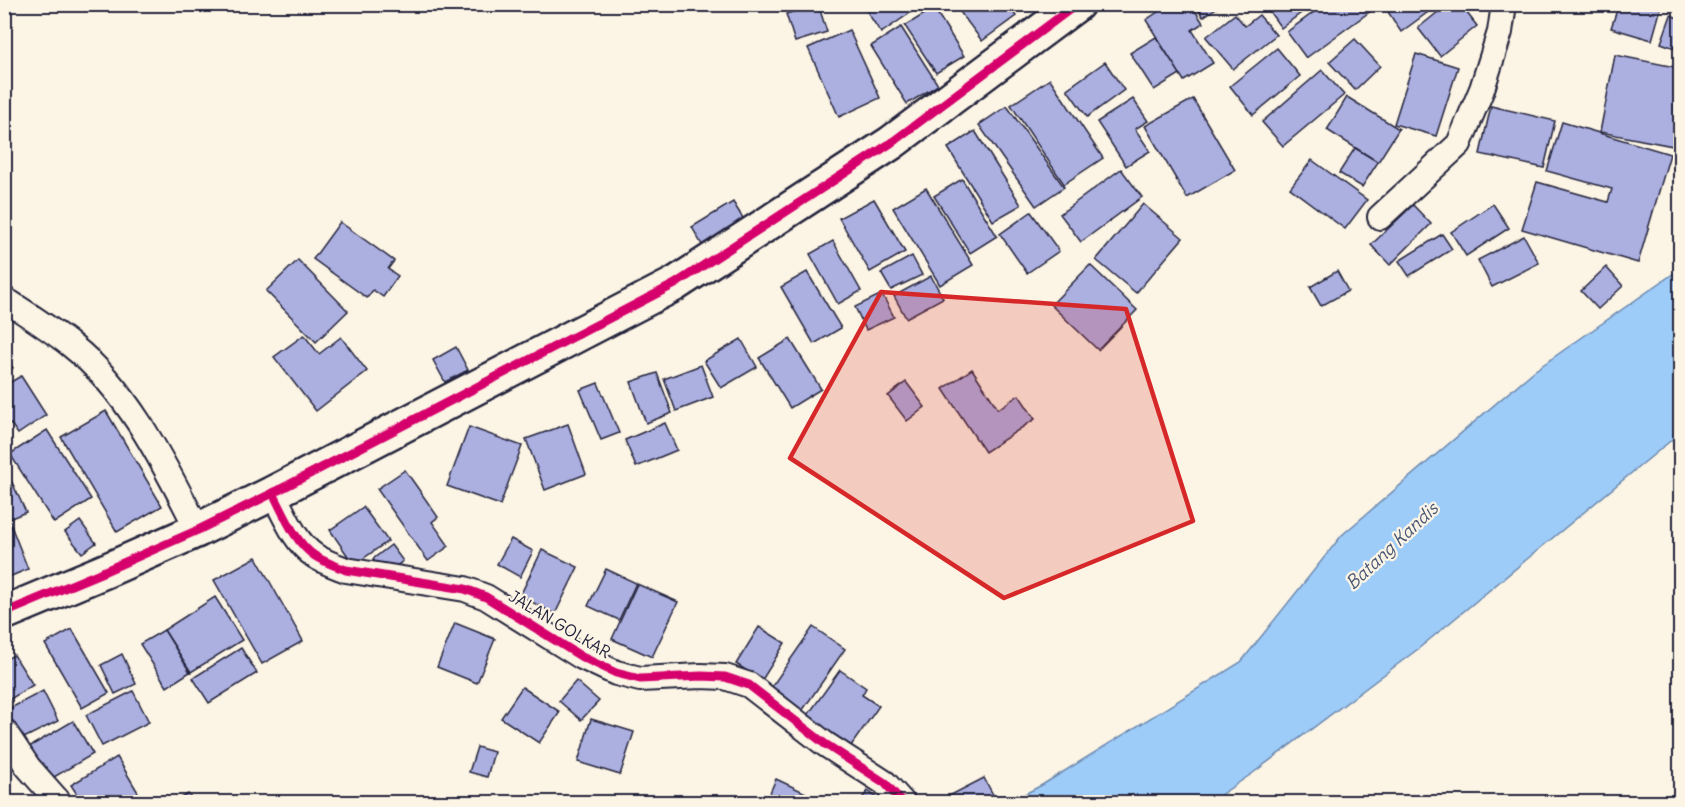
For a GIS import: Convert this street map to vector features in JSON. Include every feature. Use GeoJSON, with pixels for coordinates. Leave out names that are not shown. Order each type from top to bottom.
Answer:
{"type":"FeatureCollection","features":[{"type":"Feature","properties":{"kind":"street"},"geometry":{"type":"LineString","coordinates":[[4,613],[198,530],[675,284],[891,143],[1077,4]]}},
{"type":"Feature","properties":{"kind":"street"},"geometry":{"type":"LineString","coordinates":[[1380,217],[1459,144],[1482,89],[1500,32],[1504,4]]}},
{"type":"Feature","properties":{"kind":"street"},"geometry":{"type":"LineString","coordinates":[[4,298],[73,346],[108,382],[153,443],[198,530]]}},
{"type":"Feature","properties":{"kind":"street","name":"JALAN GOLKAR"},"geometry":{"type":"LineString","coordinates":[[273,493],[301,544],[314,556],[346,570],[465,589],[486,597],[582,657],[616,674],[640,678],[725,677],[749,685],[825,744],[885,783],[902,802]]}},
{"type":"Feature","properties":{"kind":"street"},"geometry":{"type":"LineString","coordinates":[[4,731],[28,767],[59,802]]}},
{"type":"Feature","properties":{"kind":"highlighted area"},"geometry":{"type":"Polygon","coordinates":[[[881,292],[1126,309],[1193,521],[1004,598],[790,458],[881,292]]]}},
{"type":"Feature","properties":{"kind":"water","name":"Batang Kandis"},"geometry":{"type":"Polygon","coordinates":[[[1680,269],[1680,433],[1418,649],[1253,773],[1210,802],[1009,802],[1042,785],[1241,662],[1342,535],[1534,371],[1680,269]]]}},
{"type":"Feature","properties":{"kind":"building"},"geometry":{"type":"Polygon","coordinates":[[[818,4],[827,32],[795,42],[786,14],[818,4]]]}},
{"type":"Feature","properties":{"kind":"building"},"geometry":{"type":"Polygon","coordinates":[[[862,4],[923,4],[881,33],[862,4]]]}},
{"type":"Feature","properties":{"kind":"building"},"geometry":{"type":"Polygon","coordinates":[[[954,4],[1007,4],[1016,16],[982,41],[954,4]]]}},
{"type":"Feature","properties":{"kind":"building"},"geometry":{"type":"Polygon","coordinates":[[[1170,4],[1191,4],[1203,23],[1192,30],[1213,63],[1184,81],[1146,20],[1170,4]]]}},
{"type":"Feature","properties":{"kind":"building"},"geometry":{"type":"Polygon","coordinates":[[[1195,4],[1222,4],[1203,17],[1195,4]]]}},
{"type":"Feature","properties":{"kind":"building"},"geometry":{"type":"Polygon","coordinates":[[[1264,4],[1301,4],[1305,10],[1281,28],[1264,4]]]}},
{"type":"Feature","properties":{"kind":"building"},"geometry":{"type":"Polygon","coordinates":[[[1325,4],[1379,5],[1306,58],[1287,32],[1325,4]]]}},
{"type":"Feature","properties":{"kind":"building"},"geometry":{"type":"Polygon","coordinates":[[[1383,4],[1439,4],[1401,32],[1383,4]]]}},
{"type":"Feature","properties":{"kind":"building"},"geometry":{"type":"Polygon","coordinates":[[[1448,4],[1460,4],[1477,26],[1440,56],[1418,28],[1448,4]]]}},
{"type":"Feature","properties":{"kind":"building"},"geometry":{"type":"Polygon","coordinates":[[[1619,4],[1648,4],[1661,8],[1652,40],[1611,28],[1619,4]]]}},
{"type":"Feature","properties":{"kind":"building"},"geometry":{"type":"Polygon","coordinates":[[[934,8],[964,56],[936,73],[905,26],[934,8]]]}},
{"type":"Feature","properties":{"kind":"building"},"geometry":{"type":"Polygon","coordinates":[[[1235,14],[1245,26],[1259,15],[1276,35],[1233,69],[1206,37],[1235,14]]]}},
{"type":"Feature","properties":{"kind":"building"},"geometry":{"type":"Polygon","coordinates":[[[1671,15],[1680,19],[1680,50],[1661,43],[1671,15]]]}},
{"type":"Feature","properties":{"kind":"building"},"geometry":{"type":"Polygon","coordinates":[[[901,27],[938,85],[907,104],[871,46],[901,27]]]}},
{"type":"Feature","properties":{"kind":"building"},"geometry":{"type":"Polygon","coordinates":[[[849,30],[880,98],[839,117],[808,48],[849,30]]]}},
{"type":"Feature","properties":{"kind":"building"},"geometry":{"type":"Polygon","coordinates":[[[1156,37],[1180,74],[1154,90],[1130,53],[1156,37]]]}},
{"type":"Feature","properties":{"kind":"building"},"geometry":{"type":"Polygon","coordinates":[[[1355,39],[1380,66],[1355,90],[1329,62],[1355,39]]]}},
{"type":"Feature","properties":{"kind":"building"},"geometry":{"type":"Polygon","coordinates":[[[1277,48],[1300,76],[1253,115],[1230,86],[1277,48]]]}},
{"type":"Feature","properties":{"kind":"building"},"geometry":{"type":"Polygon","coordinates":[[[1416,54],[1458,67],[1436,136],[1394,124],[1416,54]]]}},
{"type":"Feature","properties":{"kind":"building"},"geometry":{"type":"Polygon","coordinates":[[[1615,55],[1680,68],[1680,111],[1673,146],[1600,132],[1615,55]]]}},
{"type":"Feature","properties":{"kind":"building"},"geometry":{"type":"Polygon","coordinates":[[[1105,62],[1124,90],[1087,117],[1067,89],[1105,62]]]}},
{"type":"Feature","properties":{"kind":"building"},"geometry":{"type":"Polygon","coordinates":[[[1322,70],[1344,95],[1283,146],[1262,122],[1322,70]]]}},
{"type":"Feature","properties":{"kind":"building"},"geometry":{"type":"Polygon","coordinates":[[[1050,79],[1103,158],[1064,184],[1011,105],[1050,79]]]}},
{"type":"Feature","properties":{"kind":"building"},"geometry":{"type":"Polygon","coordinates":[[[1347,97],[1399,129],[1378,162],[1327,130],[1347,97]]]}},
{"type":"Feature","properties":{"kind":"building"},"geometry":{"type":"Polygon","coordinates":[[[1133,99],[1148,121],[1135,129],[1150,151],[1126,166],[1097,122],[1133,99]]]}},
{"type":"Feature","properties":{"kind":"building"},"geometry":{"type":"Polygon","coordinates":[[[1193,99],[1235,170],[1187,198],[1145,126],[1193,99]]]}},
{"type":"Feature","properties":{"kind":"building"},"geometry":{"type":"Polygon","coordinates":[[[1007,106],[1064,187],[1036,206],[979,125],[1007,106]]]}},
{"type":"Feature","properties":{"kind":"building"},"geometry":{"type":"Polygon","coordinates":[[[1491,106],[1555,121],[1544,168],[1480,154],[1491,106]]]}},
{"type":"Feature","properties":{"kind":"building"},"geometry":{"type":"Polygon","coordinates":[[[1562,122],[1670,154],[1638,263],[1522,229],[1537,182],[1608,202],[1612,189],[1547,171],[1562,122]]]}},
{"type":"Feature","properties":{"kind":"building"},"geometry":{"type":"Polygon","coordinates":[[[975,131],[1021,205],[993,221],[948,148],[975,131]]]}},
{"type":"Feature","properties":{"kind":"building"},"geometry":{"type":"Polygon","coordinates":[[[1355,148],[1378,162],[1362,187],[1339,173],[1355,148]]]}},
{"type":"Feature","properties":{"kind":"building"},"geometry":{"type":"Polygon","coordinates":[[[1312,160],[1367,200],[1345,229],[1290,188],[1312,160]]]}},
{"type":"Feature","properties":{"kind":"building"},"geometry":{"type":"Polygon","coordinates":[[[1121,169],[1142,197],[1081,242],[1060,214],[1121,169]]]}},
{"type":"Feature","properties":{"kind":"building"},"geometry":{"type":"Polygon","coordinates":[[[962,179],[997,236],[970,253],[934,196],[962,179]]]}},
{"type":"Feature","properties":{"kind":"building"},"geometry":{"type":"Polygon","coordinates":[[[926,188],[973,265],[940,285],[893,208],[926,188]]]}},
{"type":"Feature","properties":{"kind":"building"},"geometry":{"type":"Polygon","coordinates":[[[874,199],[905,252],[870,272],[839,218],[874,199]]]}},
{"type":"Feature","properties":{"kind":"building"},"geometry":{"type":"Polygon","coordinates":[[[733,202],[744,220],[702,245],[692,227],[733,202]]]}},
{"type":"Feature","properties":{"kind":"building"},"geometry":{"type":"Polygon","coordinates":[[[1143,204],[1183,238],[1136,293],[1096,260],[1143,204]]]}},
{"type":"Feature","properties":{"kind":"building"},"geometry":{"type":"Polygon","coordinates":[[[1493,204],[1509,228],[1466,256],[1451,232],[1493,204]]]}},
{"type":"Feature","properties":{"kind":"building"},"geometry":{"type":"Polygon","coordinates":[[[1413,205],[1431,224],[1390,265],[1371,245],[1413,205]]]}},
{"type":"Feature","properties":{"kind":"building"},"geometry":{"type":"Polygon","coordinates":[[[1031,212],[1059,251],[1027,273],[1000,234],[1031,212]]]}},
{"type":"Feature","properties":{"kind":"building"},"geometry":{"type":"Polygon","coordinates":[[[340,222],[394,261],[388,269],[398,276],[383,297],[373,290],[367,298],[313,259],[340,222]]]}},
{"type":"Feature","properties":{"kind":"building"},"geometry":{"type":"Polygon","coordinates":[[[1442,234],[1452,249],[1409,276],[1399,261],[1442,234]]]}},
{"type":"Feature","properties":{"kind":"building"},"geometry":{"type":"Polygon","coordinates":[[[1524,236],[1539,263],[1492,287],[1478,260],[1524,236]]]}},
{"type":"Feature","properties":{"kind":"building"},"geometry":{"type":"Polygon","coordinates":[[[833,241],[861,291],[838,304],[810,254],[833,241]]]}},
{"type":"Feature","properties":{"kind":"building"},"geometry":{"type":"Polygon","coordinates":[[[912,256],[922,275],[891,290],[881,273],[912,256]]]}},
{"type":"Feature","properties":{"kind":"building"},"geometry":{"type":"Polygon","coordinates":[[[298,260],[348,311],[316,342],[266,291],[298,260]]]}},
{"type":"Feature","properties":{"kind":"building"},"geometry":{"type":"Polygon","coordinates":[[[1090,265],[1137,310],[1098,350],[1051,305],[1090,265]]]}},
{"type":"Feature","properties":{"kind":"building"},"geometry":{"type":"Polygon","coordinates":[[[1606,267],[1623,286],[1598,309],[1581,291],[1606,267]]]}},
{"type":"Feature","properties":{"kind":"building"},"geometry":{"type":"Polygon","coordinates":[[[1337,271],[1348,291],[1321,306],[1310,287],[1337,271]]]}},
{"type":"Feature","properties":{"kind":"building"},"geometry":{"type":"Polygon","coordinates":[[[807,272],[841,328],[814,344],[781,287],[807,272]]]}},
{"type":"Feature","properties":{"kind":"building"},"geometry":{"type":"Polygon","coordinates":[[[931,276],[943,298],[906,318],[894,296],[931,276]]]}},
{"type":"Feature","properties":{"kind":"building"},"geometry":{"type":"Polygon","coordinates":[[[882,294],[894,317],[866,330],[855,307],[882,294]]]}},
{"type":"Feature","properties":{"kind":"building"},"geometry":{"type":"Polygon","coordinates":[[[304,335],[319,354],[341,337],[367,371],[316,411],[274,357],[304,335]]]}},
{"type":"Feature","properties":{"kind":"building"},"geometry":{"type":"Polygon","coordinates":[[[741,339],[757,367],[721,388],[704,361],[741,339]]]}},
{"type":"Feature","properties":{"kind":"building"},"geometry":{"type":"Polygon","coordinates":[[[790,339],[821,389],[790,408],[759,358],[790,339]]]}},
{"type":"Feature","properties":{"kind":"building"},"geometry":{"type":"Polygon","coordinates":[[[456,347],[468,370],[445,382],[433,360],[456,347]]]}},
{"type":"Feature","properties":{"kind":"building"},"geometry":{"type":"Polygon","coordinates":[[[4,357],[13,368],[4,375],[4,357]]]}},
{"type":"Feature","properties":{"kind":"building"},"geometry":{"type":"Polygon","coordinates":[[[701,365],[713,397],[676,411],[664,379],[701,365]]]}},
{"type":"Feature","properties":{"kind":"building"},"geometry":{"type":"Polygon","coordinates":[[[972,369],[998,409],[1019,395],[1035,419],[985,452],[943,389],[972,369]]]}},
{"type":"Feature","properties":{"kind":"building"},"geometry":{"type":"Polygon","coordinates":[[[657,373],[672,413],[646,423],[631,382],[657,373]]]}},
{"type":"Feature","properties":{"kind":"building"},"geometry":{"type":"Polygon","coordinates":[[[21,376],[46,415],[18,434],[11,424],[4,428],[4,386],[21,376]]]}},
{"type":"Feature","properties":{"kind":"building"},"geometry":{"type":"Polygon","coordinates":[[[906,382],[925,407],[907,421],[888,396],[906,382]]]}},
{"type":"Feature","properties":{"kind":"building"},"geometry":{"type":"Polygon","coordinates":[[[598,383],[619,433],[601,440],[580,390],[598,383]]]}},
{"type":"Feature","properties":{"kind":"building"},"geometry":{"type":"Polygon","coordinates":[[[106,411],[162,506],[117,532],[61,437],[106,411]]]}},
{"type":"Feature","properties":{"kind":"building"},"geometry":{"type":"Polygon","coordinates":[[[665,423],[677,450],[636,467],[625,440],[665,423]]]}},
{"type":"Feature","properties":{"kind":"building"},"geometry":{"type":"Polygon","coordinates":[[[568,424],[586,474],[545,490],[526,439],[568,424]]]}},
{"type":"Feature","properties":{"kind":"building"},"geometry":{"type":"Polygon","coordinates":[[[469,427],[522,446],[500,505],[447,486],[469,427]]]}},
{"type":"Feature","properties":{"kind":"building"},"geometry":{"type":"Polygon","coordinates":[[[47,430],[91,499],[54,523],[10,454],[47,430]]]}},
{"type":"Feature","properties":{"kind":"building"},"geometry":{"type":"Polygon","coordinates":[[[405,470],[438,517],[432,522],[449,546],[428,561],[377,489],[405,470]]]}},
{"type":"Feature","properties":{"kind":"building"},"geometry":{"type":"Polygon","coordinates":[[[10,478],[26,512],[4,521],[4,480],[10,478]]]}},
{"type":"Feature","properties":{"kind":"building"},"geometry":{"type":"Polygon","coordinates":[[[363,507],[388,541],[354,565],[330,530],[363,507]]]}},
{"type":"Feature","properties":{"kind":"building"},"geometry":{"type":"Polygon","coordinates":[[[80,521],[96,543],[82,553],[65,532],[80,521]]]}},
{"type":"Feature","properties":{"kind":"building"},"geometry":{"type":"Polygon","coordinates":[[[10,523],[28,569],[4,579],[4,525],[10,523]]]}},
{"type":"Feature","properties":{"kind":"building"},"geometry":{"type":"Polygon","coordinates":[[[511,539],[533,551],[520,577],[497,564],[511,539]]]}},
{"type":"Feature","properties":{"kind":"building"},"geometry":{"type":"Polygon","coordinates":[[[391,545],[403,561],[384,575],[373,559],[391,545]]]}},
{"type":"Feature","properties":{"kind":"building"},"geometry":{"type":"Polygon","coordinates":[[[542,550],[578,567],[555,614],[520,596],[542,550]]]}},
{"type":"Feature","properties":{"kind":"building"},"geometry":{"type":"Polygon","coordinates":[[[256,557],[303,641],[262,664],[214,580],[256,557]]]}},
{"type":"Feature","properties":{"kind":"building"},"geometry":{"type":"Polygon","coordinates":[[[606,569],[636,583],[619,620],[588,606],[606,569]]]}},
{"type":"Feature","properties":{"kind":"building"},"geometry":{"type":"Polygon","coordinates":[[[637,584],[678,602],[652,657],[612,639],[637,584]]]}},
{"type":"Feature","properties":{"kind":"building"},"geometry":{"type":"Polygon","coordinates":[[[215,597],[242,640],[191,672],[164,630],[215,597]]]}},
{"type":"Feature","properties":{"kind":"building"},"geometry":{"type":"Polygon","coordinates":[[[455,623],[495,639],[477,683],[437,667],[455,623]]]}},
{"type":"Feature","properties":{"kind":"building"},"geometry":{"type":"Polygon","coordinates":[[[759,627],[785,643],[762,680],[736,664],[759,627]]]}},
{"type":"Feature","properties":{"kind":"building"},"geometry":{"type":"Polygon","coordinates":[[[813,627],[845,649],[800,714],[768,692],[813,627]]]}},
{"type":"Feature","properties":{"kind":"building"},"geometry":{"type":"Polygon","coordinates":[[[72,629],[109,693],[82,708],[45,644],[72,629]]]}},
{"type":"Feature","properties":{"kind":"building"},"geometry":{"type":"Polygon","coordinates":[[[164,630],[190,672],[167,687],[140,644],[164,630]]]}},
{"type":"Feature","properties":{"kind":"building"},"geometry":{"type":"Polygon","coordinates":[[[241,648],[257,673],[209,703],[193,678],[241,648]]]}},
{"type":"Feature","properties":{"kind":"building"},"geometry":{"type":"Polygon","coordinates":[[[122,654],[136,684],[115,694],[101,665],[122,654]]]}},
{"type":"Feature","properties":{"kind":"building"},"geometry":{"type":"Polygon","coordinates":[[[14,655],[33,685],[4,703],[4,660],[14,655]]]}},
{"type":"Feature","properties":{"kind":"building"},"geometry":{"type":"Polygon","coordinates":[[[840,670],[866,688],[862,695],[879,706],[848,750],[805,719],[840,670]]]}},
{"type":"Feature","properties":{"kind":"building"},"geometry":{"type":"Polygon","coordinates":[[[576,681],[599,701],[581,720],[559,701],[576,681]]]}},
{"type":"Feature","properties":{"kind":"building"},"geometry":{"type":"Polygon","coordinates":[[[522,687],[560,712],[539,743],[501,718],[522,687]]]}},
{"type":"Feature","properties":{"kind":"building"},"geometry":{"type":"Polygon","coordinates":[[[43,691],[58,721],[20,740],[5,711],[43,691]]]}},
{"type":"Feature","properties":{"kind":"building"},"geometry":{"type":"Polygon","coordinates":[[[133,691],[149,722],[102,746],[86,715],[133,691]]]}},
{"type":"Feature","properties":{"kind":"building"},"geometry":{"type":"Polygon","coordinates":[[[591,719],[634,732],[620,775],[578,762],[591,719]]]}},
{"type":"Feature","properties":{"kind":"building"},"geometry":{"type":"Polygon","coordinates":[[[73,721],[93,754],[49,780],[29,747],[73,721]]]}},
{"type":"Feature","properties":{"kind":"building"},"geometry":{"type":"Polygon","coordinates":[[[477,747],[494,752],[487,777],[469,772],[477,747]]]}},
{"type":"Feature","properties":{"kind":"building"},"geometry":{"type":"Polygon","coordinates":[[[117,757],[139,794],[125,802],[82,802],[71,785],[117,757]]]}},
{"type":"Feature","properties":{"kind":"building"},"geometry":{"type":"Polygon","coordinates":[[[984,778],[997,802],[950,802],[947,797],[984,778]]]}},
{"type":"Feature","properties":{"kind":"building"},"geometry":{"type":"Polygon","coordinates":[[[776,779],[806,793],[802,802],[781,802],[768,797],[776,779]]]}},
{"type":"Feature","properties":{"kind":"building"},"geometry":{"type":"Polygon","coordinates":[[[868,791],[882,802],[859,802],[868,791]]]}},
{"type":"Feature","properties":{"kind":"building"},"geometry":{"type":"Polygon","coordinates":[[[188,794],[194,802],[175,802],[188,794]]]}},
{"type":"Feature","properties":{"kind":"cycle path"},"geometry":{"type":"LineString","coordinates":[[4,613],[198,530],[675,284],[891,143],[1077,4]]}},
{"type":"Feature","properties":{"kind":"cycle path"},"geometry":{"type":"LineString","coordinates":[[273,493],[296,536],[308,550],[322,560],[346,570],[465,589],[486,597],[582,657],[616,673],[640,679],[725,677],[749,685],[825,744],[885,783],[902,802]]}}]}
